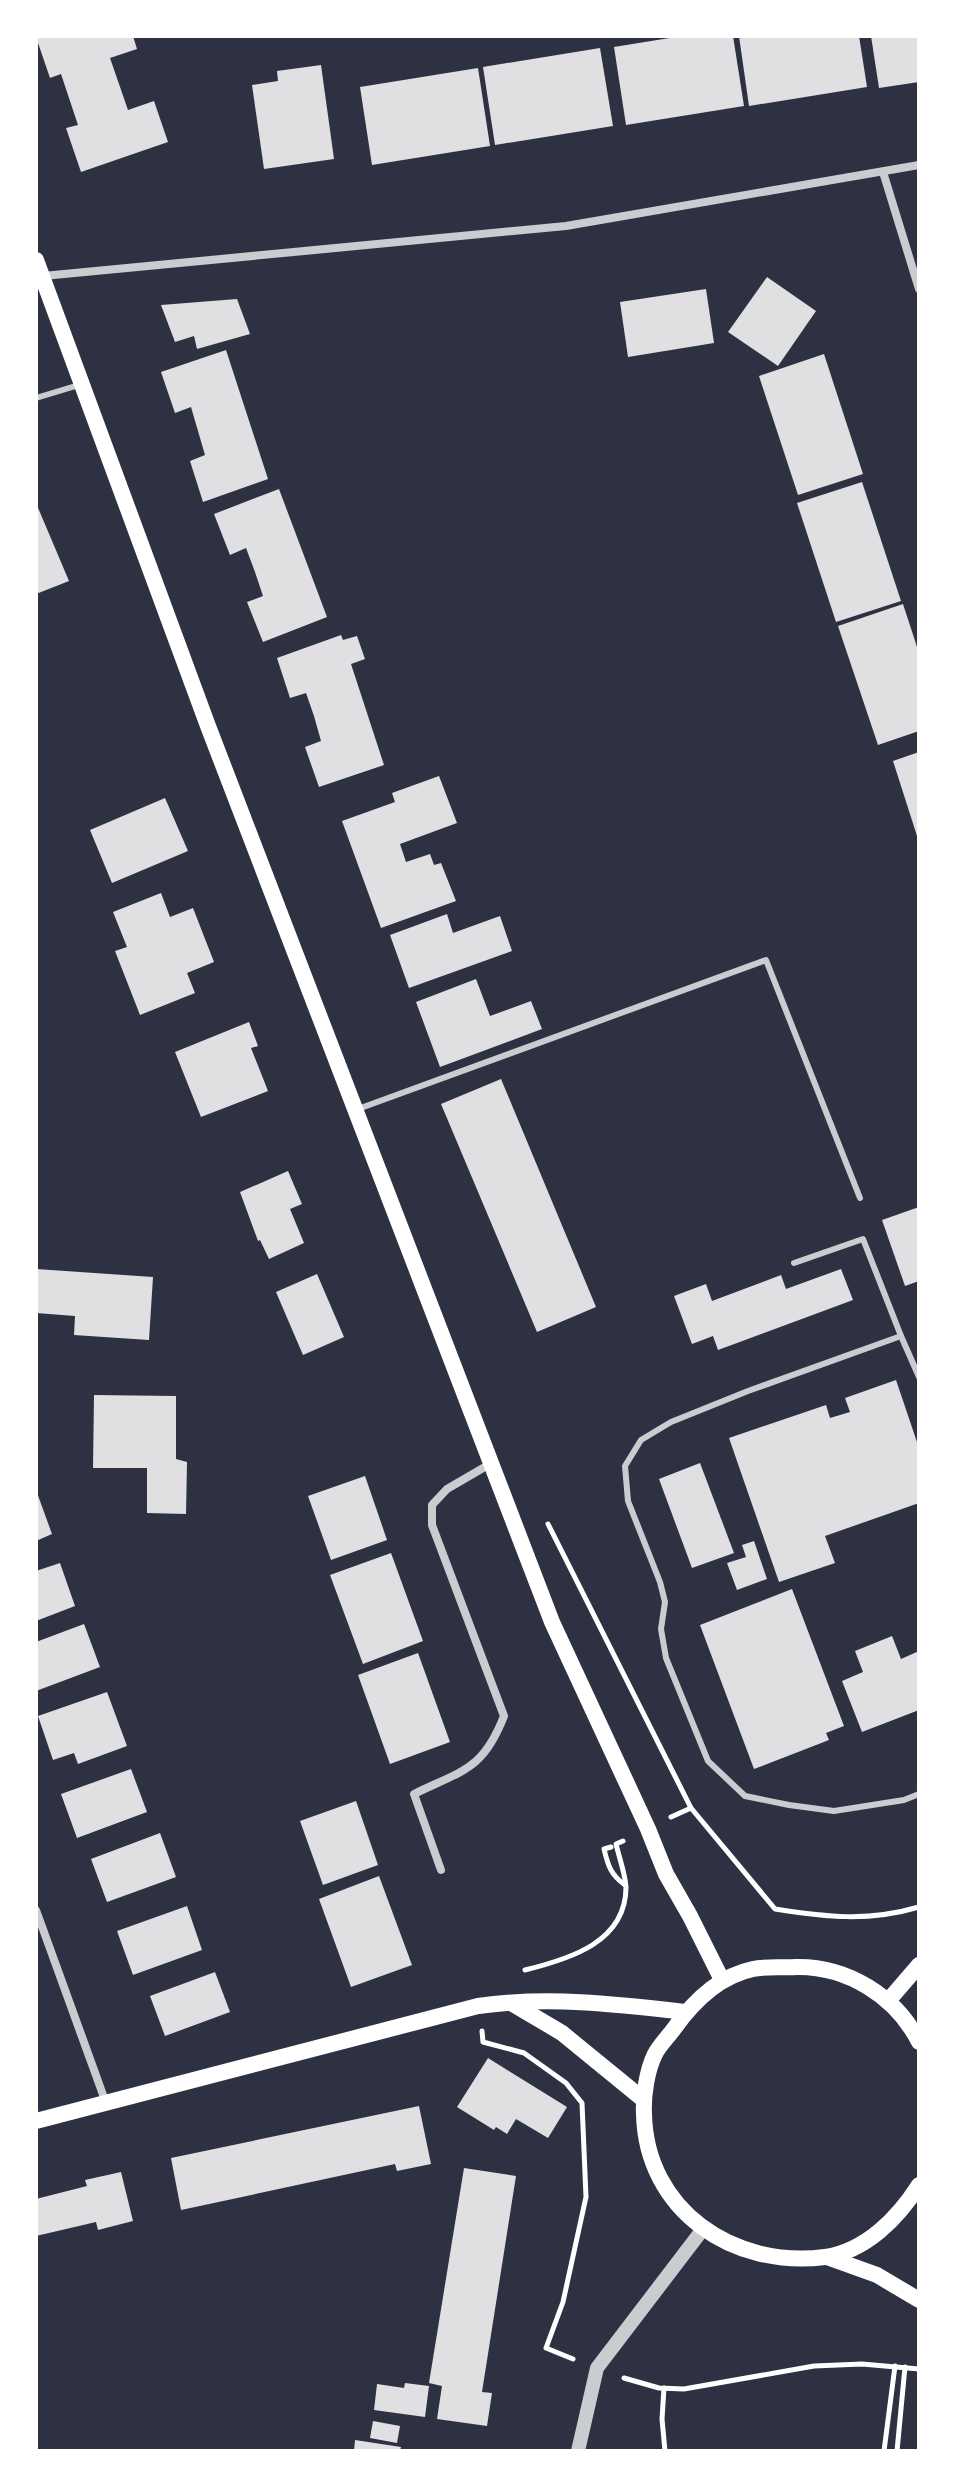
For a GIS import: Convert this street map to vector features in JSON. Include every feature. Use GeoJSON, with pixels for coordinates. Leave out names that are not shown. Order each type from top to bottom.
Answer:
{"type":"FeatureCollection","features":[{"type":"Feature","properties":{"kind":"main road"},"geometry":{"type":"LineString","coordinates":[[39,268],[208,726],[552,1622],[666,1874],[722,1980]]}},
{"type":"Feature","properties":{"kind":"main road"},"geometry":{"type":"LineString","coordinates":[[888,2001],[919,1965]]}},
{"type":"Feature","properties":{"kind":"main road"},"geometry":{"type":"LineString","coordinates":[[919,2042],[913,2030],[888,2001],[855,1979],[818,1967],[754,1969],[722,1980],[686,2012],[654,2056],[644,2100],[644,2128],[653,2165],[674,2202],[703,2229],[742,2250],[773,2257],[827,2257],[877,2275],[919,2300]]}},
{"type":"Feature","properties":{"kind":"main road"},"geometry":{"type":"LineString","coordinates":[[36,2121],[463,2010],[512,2003],[580,2001],[686,2012]]}},
{"type":"Feature","properties":{"kind":"main road"},"geometry":{"type":"LineString","coordinates":[[512,2003],[562,2033],[644,2100]]}},
{"type":"Feature","properties":{"kind":"main road"},"geometry":{"type":"LineString","coordinates":[[827,2257],[879,2232],[919,2185]]}},
{"type":"Feature","properties":{"kind":"street"},"geometry":{"type":"LineString","coordinates":[[39,268],[566,226],[919,165]]}},
{"type":"Feature","properties":{"kind":"street"},"geometry":{"type":"LineString","coordinates":[[883,172],[919,289]]}},
{"type":"Feature","properties":{"kind":"street"},"geometry":{"type":"LineString","coordinates":[[441,1870],[414,1794],[477,1763],[493,1743],[504,1716],[432,1525],[432,1505],[447,1489],[490,1464]]}},
{"type":"Feature","properties":{"kind":"street"},"geometry":{"type":"LineString","coordinates":[[36,1910],[106,2104]]}},
{"type":"Feature","properties":{"kind":"street"},"geometry":{"type":"LineString","coordinates":[[578,2451],[597,2368],[703,2229]]}},
{"type":"Feature","properties":{"kind":"lane"},"geometry":{"type":"LineString","coordinates":[[36,398],[83,384]]}},
{"type":"Feature","properties":{"kind":"lane"},"geometry":{"type":"LineString","coordinates":[[355,1110],[766,960],[860,1198]]}},
{"type":"Feature","properties":{"kind":"lane"},"geometry":{"type":"LineString","coordinates":[[794,1263],[863,1239],[919,1377]]}},
{"type":"Feature","properties":{"kind":"lane"},"geometry":{"type":"LineString","coordinates":[[901,1336],[671,1422],[641,1440],[625,1466],[628,1501],[665,1602],[661,1629],[666,1658],[708,1761],[745,1796],[789,1805],[834,1811],[904,1800],[919,1794]]}},
{"type":"Feature","properties":{"kind":"path"},"geometry":{"type":"LineString","coordinates":[[546,1521],[681,1788],[688,1809],[775,1909],[833,1918],[889,1916],[919,1907]]}},
{"type":"Feature","properties":{"kind":"path"},"geometry":{"type":"LineString","coordinates":[[518,1972],[579,1954],[600,1942],[612,1928],[622,1910],[626,1885],[613,1846],[604,1849],[611,1872],[626,1885]]}},
{"type":"Feature","properties":{"kind":"path"},"geometry":{"type":"LineString","coordinates":[[482,2034],[483,2042],[524,2053],[566,2083],[582,2103],[586,2197],[563,2302],[546,2348],[559,2353]]}},
{"type":"Feature","properties":{"kind":"path"},"geometry":{"type":"LineString","coordinates":[[625,2378],[664,2388],[684,2389],[814,2366],[862,2364],[919,2369]]}},
{"type":"Feature","properties":{"kind":"path"},"geometry":{"type":"LineString","coordinates":[[884,2451],[895,2366]]}},
{"type":"Feature","properties":{"kind":"path"},"geometry":{"type":"LineString","coordinates":[[897,2451],[905,2367]]}},
{"type":"Feature","properties":{"kind":"path"},"geometry":{"type":"LineString","coordinates":[[664,2388],[662,2419],[665,2451]]}},
{"type":"Feature","properties":{"kind":"building"},"geometry":{"type":"Polygon","coordinates":[[[133,36],[137,49],[110,58],[128,110],[154,101],[168,142],[81,172],[66,128],[78,125],[61,74],[50,78],[36,37],[133,36]]]}},
{"type":"Feature","properties":{"kind":"building"},"geometry":{"type":"Polygon","coordinates":[[[682,36],[733,36],[744,106],[626,125],[614,47],[682,36]]]}},
{"type":"Feature","properties":{"kind":"building"},"geometry":{"type":"Polygon","coordinates":[[[739,36],[859,36],[867,87],[749,106],[739,36]]]}},
{"type":"Feature","properties":{"kind":"building"},"geometry":{"type":"Polygon","coordinates":[[[871,36],[919,36],[919,82],[879,88],[871,36]]]}},
{"type":"Feature","properties":{"kind":"building"},"geometry":{"type":"Polygon","coordinates":[[[600,48],[613,126],[495,145],[483,67],[600,48]]]}},
{"type":"Feature","properties":{"kind":"building"},"geometry":{"type":"Polygon","coordinates":[[[321,65],[334,159],[264,169],[252,85],[278,81],[277,71],[321,65]]]}},
{"type":"Feature","properties":{"kind":"building"},"geometry":{"type":"Polygon","coordinates":[[[478,68],[490,146],[372,165],[360,87],[478,68]]]}},
{"type":"Feature","properties":{"kind":"building"},"geometry":{"type":"Polygon","coordinates":[[[767,277],[816,311],[778,366],[728,332],[767,277]]]}},
{"type":"Feature","properties":{"kind":"building"},"geometry":{"type":"Polygon","coordinates":[[[706,289],[714,343],[628,357],[620,302],[706,289]]]}},
{"type":"Feature","properties":{"kind":"building"},"geometry":{"type":"Polygon","coordinates":[[[237,299],[250,334],[197,349],[194,336],[175,342],[161,305],[237,299]]]}},
{"type":"Feature","properties":{"kind":"building"},"geometry":{"type":"Polygon","coordinates":[[[226,350],[268,479],[203,502],[190,461],[205,455],[191,407],[175,413],[161,372],[226,350]]]}},
{"type":"Feature","properties":{"kind":"building"},"geometry":{"type":"Polygon","coordinates":[[[824,354],[863,474],[798,495],[759,376],[824,354]]]}},
{"type":"Feature","properties":{"kind":"building"},"geometry":{"type":"Polygon","coordinates":[[[862,482],[901,601],[836,622],[797,503],[862,482]]]}},
{"type":"Feature","properties":{"kind":"building"},"geometry":{"type":"Polygon","coordinates":[[[279,489],[327,617],[263,642],[247,602],[263,596],[246,548],[230,555],[214,514],[279,489]]]}},
{"type":"Feature","properties":{"kind":"building"},"geometry":{"type":"Polygon","coordinates":[[[36,503],[69,581],[36,594],[36,503]]]}},
{"type":"Feature","properties":{"kind":"building"},"geometry":{"type":"Polygon","coordinates":[[[903,604],[919,653],[919,731],[878,745],[838,626],[903,604]]]}},
{"type":"Feature","properties":{"kind":"building"},"geometry":{"type":"Polygon","coordinates":[[[341,635],[343,640],[357,636],[365,659],[351,664],[384,765],[319,787],[305,747],[321,741],[314,716],[306,693],[290,698],[277,658],[341,635]]]}},
{"type":"Feature","properties":{"kind":"building"},"geometry":{"type":"Polygon","coordinates":[[[919,752],[919,839],[918,839],[893,761],[919,752]]]}},
{"type":"Feature","properties":{"kind":"building"},"geometry":{"type":"Polygon","coordinates":[[[439,776],[457,823],[400,844],[406,862],[430,854],[434,865],[441,863],[456,901],[381,928],[342,821],[395,802],[392,793],[439,776]]]}},
{"type":"Feature","properties":{"kind":"building"},"geometry":{"type":"Polygon","coordinates":[[[165,798],[188,851],[112,883],[90,830],[165,798]]]}},
{"type":"Feature","properties":{"kind":"building"},"geometry":{"type":"Polygon","coordinates":[[[161,893],[170,917],[193,908],[214,962],[187,973],[195,993],[140,1015],[115,951],[127,947],[113,912],[161,893]]]}},
{"type":"Feature","properties":{"kind":"building"},"geometry":{"type":"Polygon","coordinates":[[[447,914],[453,933],[500,916],[512,951],[409,988],[390,935],[447,914]]]}},
{"type":"Feature","properties":{"kind":"building"},"geometry":{"type":"Polygon","coordinates":[[[476,979],[490,1016],[531,1001],[542,1029],[440,1067],[416,1002],[476,979]]]}},
{"type":"Feature","properties":{"kind":"building"},"geometry":{"type":"Polygon","coordinates":[[[249,1022],[258,1046],[251,1048],[268,1091],[201,1117],[175,1052],[249,1022]]]}},
{"type":"Feature","properties":{"kind":"building"},"geometry":{"type":"Polygon","coordinates":[[[501,1079],[596,1307],[537,1332],[441,1104],[501,1079]]]}},
{"type":"Feature","properties":{"kind":"building"},"geometry":{"type":"Polygon","coordinates":[[[288,1171],[302,1204],[290,1209],[304,1243],[269,1259],[258,1241],[240,1192],[288,1171]]]}},
{"type":"Feature","properties":{"kind":"building"},"geometry":{"type":"Polygon","coordinates":[[[919,1207],[919,1281],[905,1286],[882,1220],[919,1207]]]}},
{"type":"Feature","properties":{"kind":"building"},"geometry":{"type":"Polygon","coordinates":[[[36,1269],[153,1277],[149,1340],[74,1335],[75,1316],[36,1313],[36,1269]]]}},
{"type":"Feature","properties":{"kind":"building"},"geometry":{"type":"Polygon","coordinates":[[[841,1269],[853,1300],[718,1350],[713,1336],[692,1344],[674,1296],[706,1284],[712,1301],[781,1275],[786,1289],[841,1269]]]}},
{"type":"Feature","properties":{"kind":"building"},"geometry":{"type":"Polygon","coordinates":[[[317,1274],[344,1337],[303,1355],[276,1292],[317,1274]]]}},
{"type":"Feature","properties":{"kind":"building"},"geometry":{"type":"Polygon","coordinates":[[[896,1380],[919,1448],[919,1503],[825,1536],[835,1563],[779,1582],[729,1438],[826,1405],[830,1418],[850,1412],[845,1398],[896,1380]]]}},
{"type":"Feature","properties":{"kind":"building"},"geometry":{"type":"Polygon","coordinates":[[[94,1395],[176,1396],[176,1459],[187,1462],[186,1514],[147,1513],[147,1468],[93,1468],[94,1395]]]}},
{"type":"Feature","properties":{"kind":"building"},"geometry":{"type":"Polygon","coordinates":[[[700,1463],[734,1553],[692,1568],[659,1479],[700,1463]]]}},
{"type":"Feature","properties":{"kind":"building"},"geometry":{"type":"Polygon","coordinates":[[[365,1476],[387,1540],[331,1560],[308,1496],[365,1476]]]}},
{"type":"Feature","properties":{"kind":"building"},"geometry":{"type":"Polygon","coordinates":[[[36,1490],[52,1534],[36,1541],[36,1490]]]}},
{"type":"Feature","properties":{"kind":"building"},"geometry":{"type":"Polygon","coordinates":[[[754,1541],[767,1579],[737,1590],[727,1563],[746,1557],[742,1545],[754,1541]]]}},
{"type":"Feature","properties":{"kind":"building"},"geometry":{"type":"Polygon","coordinates":[[[391,1553],[423,1641],[363,1664],[330,1575],[391,1553]]]}},
{"type":"Feature","properties":{"kind":"building"},"geometry":{"type":"Polygon","coordinates":[[[60,1563],[75,1606],[36,1621],[36,1571],[60,1563]]]}},
{"type":"Feature","properties":{"kind":"building"},"geometry":{"type":"Polygon","coordinates":[[[792,1589],[844,1726],[826,1733],[829,1740],[754,1769],[700,1625],[792,1589]]]}},
{"type":"Feature","properties":{"kind":"building"},"geometry":{"type":"Polygon","coordinates":[[[84,1624],[100,1667],[36,1691],[36,1642],[84,1624]]]}},
{"type":"Feature","properties":{"kind":"building"},"geometry":{"type":"Polygon","coordinates":[[[892,1636],[901,1659],[919,1651],[919,1710],[862,1732],[842,1681],[863,1672],[855,1651],[892,1636]]]}},
{"type":"Feature","properties":{"kind":"building"},"geometry":{"type":"Polygon","coordinates":[[[418,1653],[450,1742],[390,1764],[358,1675],[418,1653]]]}},
{"type":"Feature","properties":{"kind":"building"},"geometry":{"type":"Polygon","coordinates":[[[107,1692],[127,1746],[78,1764],[74,1753],[53,1760],[38,1716],[107,1692]]]}},
{"type":"Feature","properties":{"kind":"building"},"geometry":{"type":"Polygon","coordinates":[[[131,1769],[147,1812],[77,1838],[61,1794],[131,1769]]]}},
{"type":"Feature","properties":{"kind":"building"},"geometry":{"type":"Polygon","coordinates":[[[356,1801],[378,1865],[323,1885],[300,1821],[356,1801]]]}},
{"type":"Feature","properties":{"kind":"building"},"geometry":{"type":"Polygon","coordinates":[[[160,1833],[176,1877],[107,1902],[91,1859],[160,1833]]]}},
{"type":"Feature","properties":{"kind":"building"},"geometry":{"type":"Polygon","coordinates":[[[379,1876],[412,1965],[351,1987],[319,1899],[379,1876]]]}},
{"type":"Feature","properties":{"kind":"building"},"geometry":{"type":"Polygon","coordinates":[[[187,1906],[202,1950],[133,1975],[117,1931],[187,1906]]]}},
{"type":"Feature","properties":{"kind":"building"},"geometry":{"type":"Polygon","coordinates":[[[215,1972],[230,2012],[165,2036],[150,1996],[215,1972]]]}},
{"type":"Feature","properties":{"kind":"building"},"geometry":{"type":"Polygon","coordinates":[[[488,2058],[567,2107],[548,2138],[516,2119],[507,2134],[496,2127],[494,2130],[457,2107],[488,2058]]]}},
{"type":"Feature","properties":{"kind":"building"},"geometry":{"type":"Polygon","coordinates":[[[419,2106],[431,2164],[397,2171],[395,2164],[181,2210],[171,2158],[419,2106]]]}},
{"type":"Feature","properties":{"kind":"building"},"geometry":{"type":"Polygon","coordinates":[[[464,2168],[516,2176],[482,2392],[492,2393],[487,2426],[437,2419],[442,2386],[429,2383],[464,2168]]]}},
{"type":"Feature","properties":{"kind":"building"},"geometry":{"type":"Polygon","coordinates":[[[121,2172],[133,2221],[98,2230],[96,2222],[36,2236],[36,2199],[87,2186],[85,2180],[121,2172]]]}},
{"type":"Feature","properties":{"kind":"building"},"geometry":{"type":"Polygon","coordinates":[[[405,2383],[429,2386],[425,2417],[374,2410],[377,2384],[404,2388],[405,2383]]]}},
{"type":"Feature","properties":{"kind":"building"},"geometry":{"type":"Polygon","coordinates":[[[373,2421],[400,2426],[397,2443],[370,2438],[373,2421]]]}},
{"type":"Feature","properties":{"kind":"building"},"geometry":{"type":"Polygon","coordinates":[[[355,2440],[401,2447],[400,2451],[354,2451],[355,2440]]]}}]}
